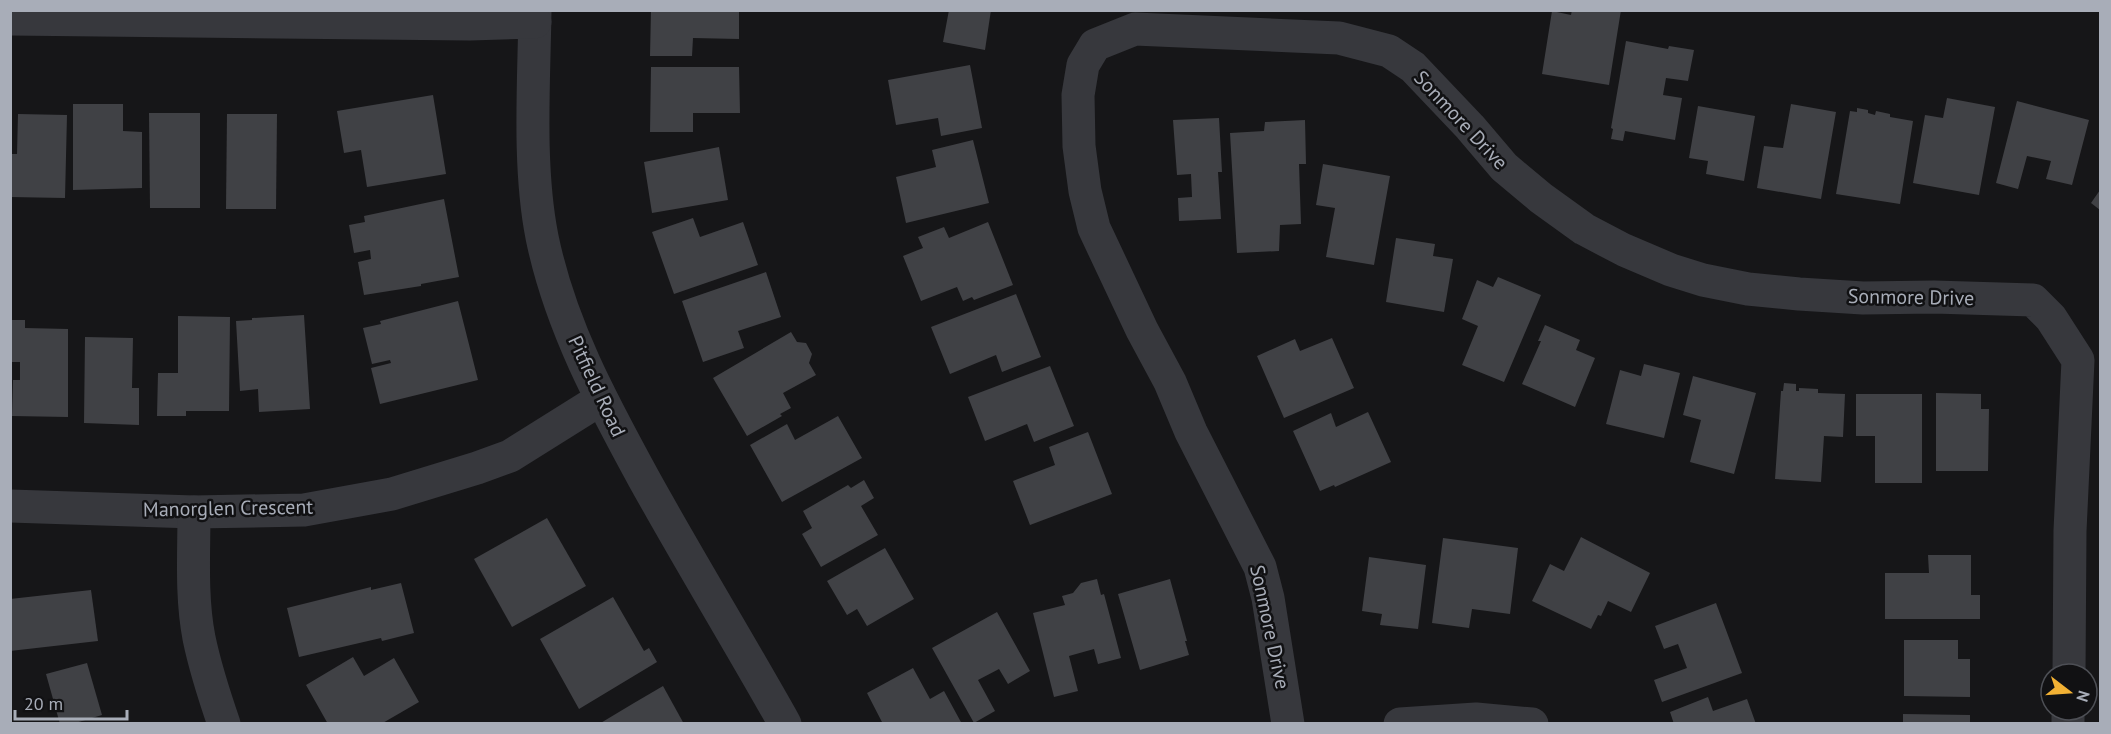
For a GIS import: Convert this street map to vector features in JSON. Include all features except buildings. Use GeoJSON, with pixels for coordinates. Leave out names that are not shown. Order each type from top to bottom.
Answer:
{"type":"FeatureCollection","features":[{"type":"Feature","properties":{"kind":"street"},"geometry":{"type":"LineString","coordinates":[[10,19],[470,24],[535,16]]}},
{"type":"Feature","properties":{"kind":"street","name":"Pitfield Road"},"geometry":{"type":"LineString","coordinates":[[535,16],[536,181],[542,235],[554,287],[586,369],[601,399],[674,534],[785,723]]}},
{"type":"Feature","properties":{"kind":"street","name":"Sonmore Drive"},"geometry":{"type":"LineString","coordinates":[[1288,723],[1268,598],[1260,567],[1191,432],[1170,381],[1142,330],[1113,269],[1094,228],[1085,191],[1079,146],[1078,95],[1083,65],[1095,45],[1135,29],[1339,38],[1389,51],[1413,67],[1470,127],[1504,168],[1575,223],[1624,250],[1703,280],[1748,289],[1799,294],[2033,300],[2052,318],[2078,360],[2070,531],[2069,662]]}},
{"type":"Feature","properties":{"kind":"street","name":"Manorglen Crescent"},"geometry":{"type":"LineString","coordinates":[[10,506],[194,512],[304,510],[392,494],[510,456],[601,399]]}},
{"type":"Feature","properties":{"kind":"street"},"geometry":{"type":"LineString","coordinates":[[194,512],[193,578],[199,637],[211,687],[224,723]]}},
{"type":"Feature","properties":{"kind":"street"},"geometry":{"type":"LineString","coordinates":[[1400,723],[1476,719],[1532,723]]}}]}
